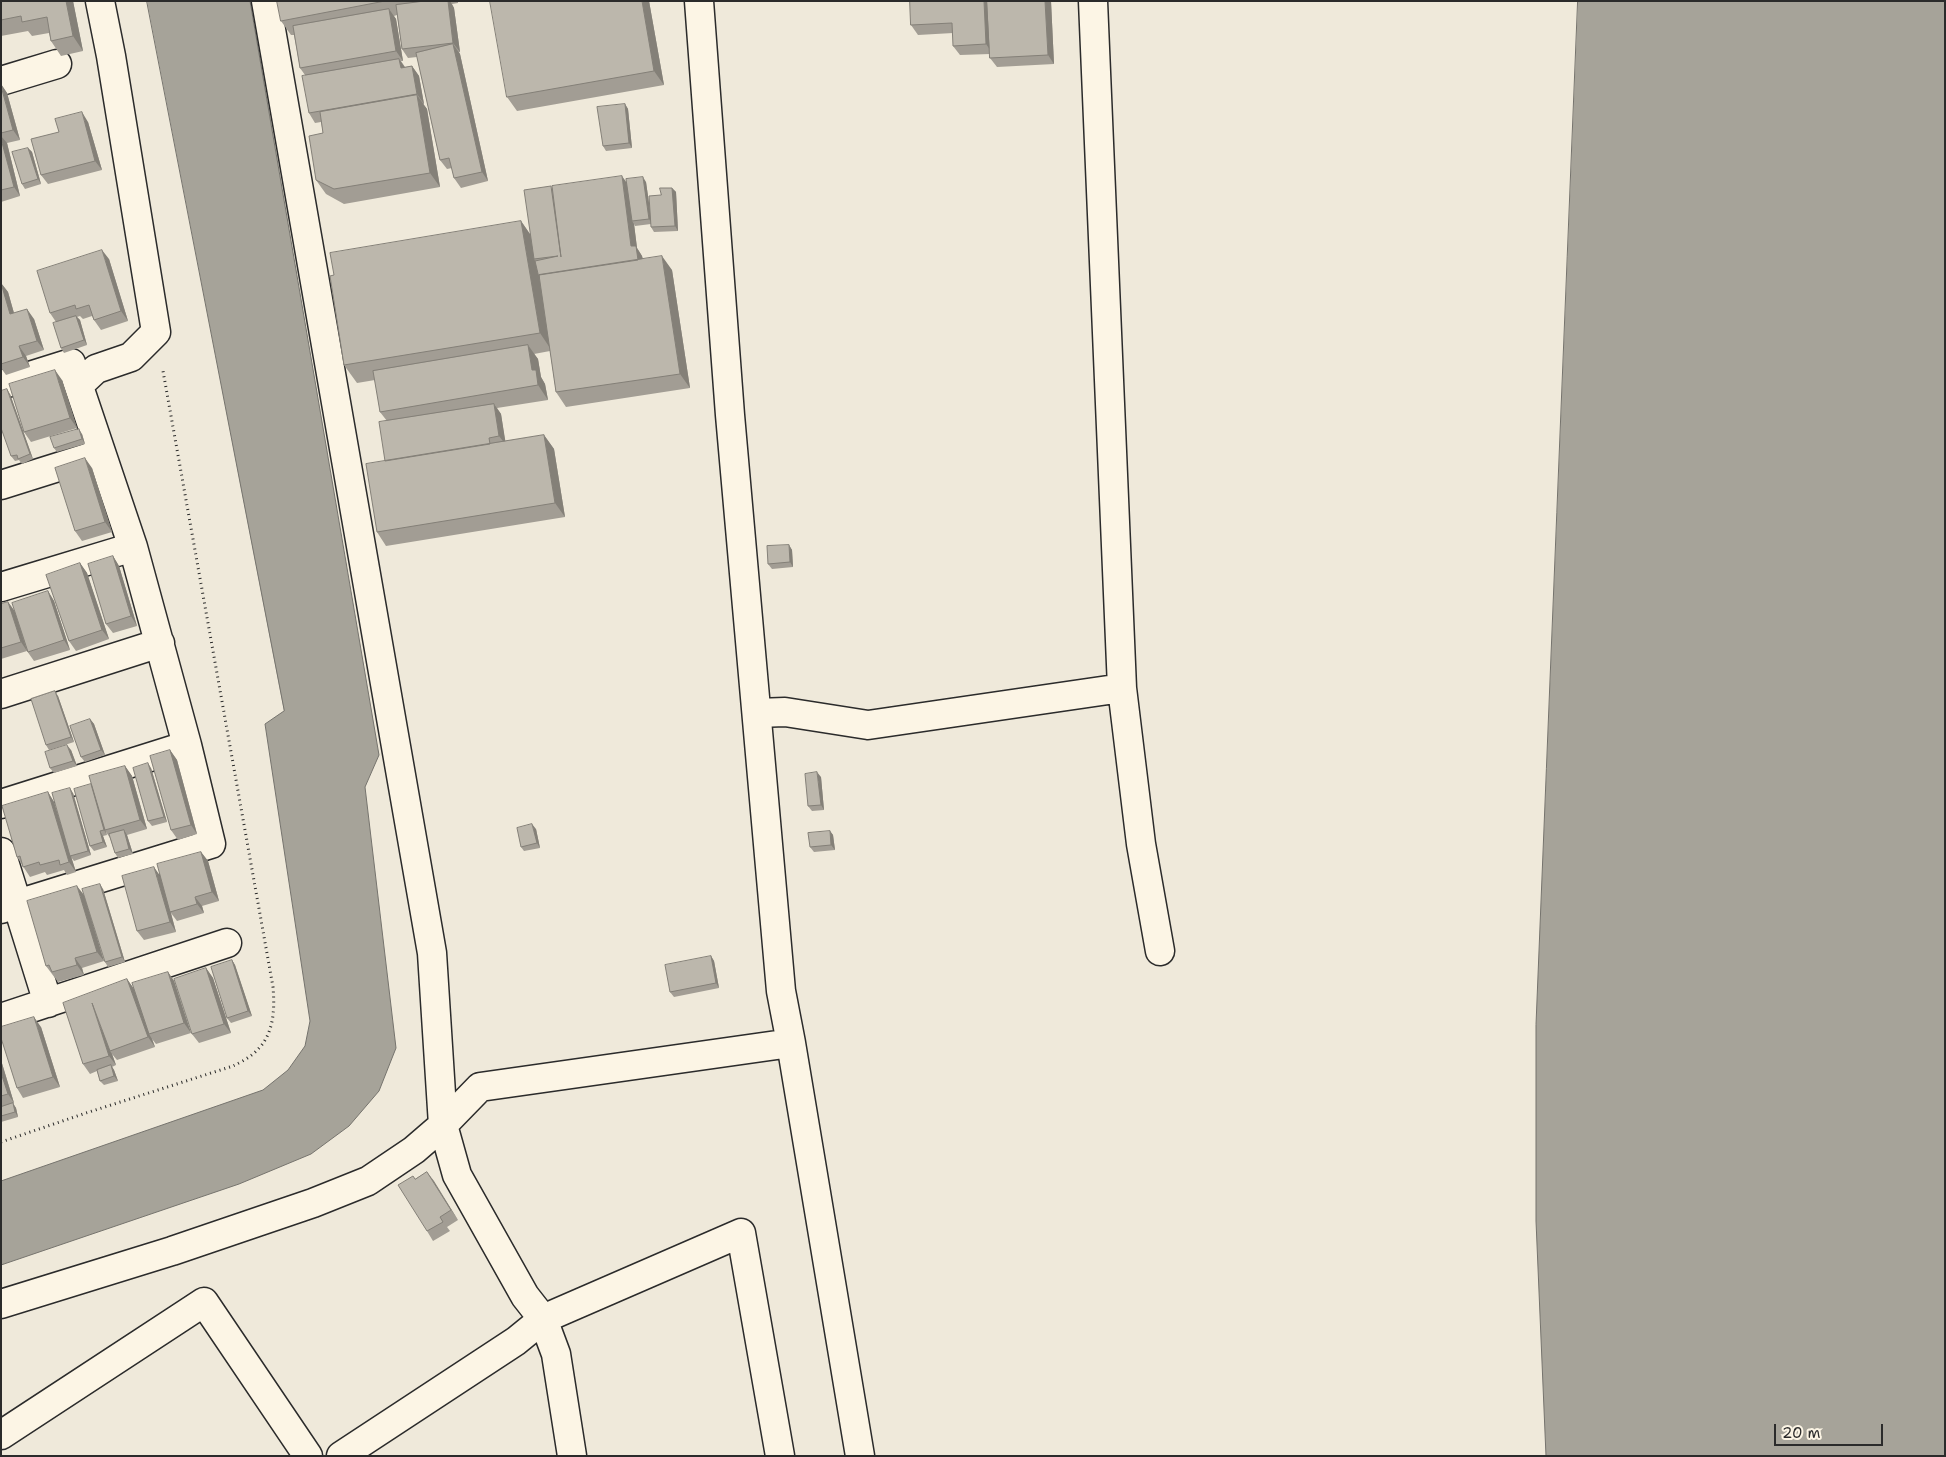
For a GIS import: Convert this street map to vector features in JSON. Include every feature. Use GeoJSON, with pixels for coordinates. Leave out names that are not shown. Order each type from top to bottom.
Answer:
{"type":"FeatureCollection","features":[{"type":"Feature","properties":{"kind":"street"},"geometry":{"type":"LineString","coordinates":[[79,385],[96,369],[131,357],[156,332],[111,56],[100,1]]}},
{"type":"Feature","properties":{"kind":"street"},"geometry":{"type":"LineString","coordinates":[[266,1],[432,953],[443,1125],[457,1175],[526,1296],[543,1319],[556,1354],[572,1456]]}},
{"type":"Feature","properties":{"kind":"street"},"geometry":{"type":"LineString","coordinates":[[699,1],[730,415],[781,991],[792,1043],[860,1456]]}},
{"type":"Feature","properties":{"kind":"street"},"geometry":{"type":"LineString","coordinates":[[1093,1],[1122,688],[1141,844],[1160,951]]}},
{"type":"Feature","properties":{"kind":"street"},"geometry":{"type":"LineString","coordinates":[[1,81],[57,64]]}},
{"type":"Feature","properties":{"kind":"street"},"geometry":{"type":"LineString","coordinates":[[1,385],[72,363],[133,547],[187,745],[211,844],[9,907]]}},
{"type":"Feature","properties":{"kind":"street"},"geometry":{"type":"LineString","coordinates":[[1,485],[102,454]]}},
{"type":"Feature","properties":{"kind":"street"},"geometry":{"type":"LineString","coordinates":[[1,588],[133,547]]}},
{"type":"Feature","properties":{"kind":"street"},"geometry":{"type":"LineString","coordinates":[[1,694],[160,643]]}},
{"type":"Feature","properties":{"kind":"street"},"geometry":{"type":"LineString","coordinates":[[757,713],[785,712],[868,725],[1122,688]]}},
{"type":"Feature","properties":{"kind":"street"},"geometry":{"type":"LineString","coordinates":[[1,804],[187,745]]}},
{"type":"Feature","properties":{"kind":"street"},"geometry":{"type":"LineString","coordinates":[[1,852],[9,907],[48,1003]]}},
{"type":"Feature","properties":{"kind":"street"},"geometry":{"type":"LineString","coordinates":[[1,1018],[227,943]]}},
{"type":"Feature","properties":{"kind":"street"},"geometry":{"type":"LineString","coordinates":[[1,1304],[172,1251],[313,1204],[368,1181],[414,1150],[443,1125],[480,1087],[792,1043]]}},
{"type":"Feature","properties":{"kind":"street"},"geometry":{"type":"LineString","coordinates":[[341,1456],[516,1341],[543,1319],[740,1233],[780,1456]]}},
{"type":"Feature","properties":{"kind":"street"},"geometry":{"type":"LineString","coordinates":[[1,1435],[204,1302],[308,1456]]}},
{"type":"Feature","properties":{"kind":"shaded area"},"geometry":{"type":"Polygon","coordinates":[[[147,1],[250,1],[379,755],[365,787],[396,1048],[379,1091],[349,1126],[311,1154],[239,1184],[1,1265],[1,1181],[263,1090],[288,1070],[305,1046],[310,1021],[265,724],[284,711],[147,1]]]}},
{"type":"Feature","properties":{"kind":"shaded area"},"geometry":{"type":"Polygon","coordinates":[[[1578,1],[1945,1],[1945,1456],[1546,1456],[1536,1221],[1536,1025],[1578,1]]]}},
{"type":"Feature","properties":{"kind":"building"},"geometry":{"type":"Polygon","coordinates":[[[1,1],[66,1],[73,36],[51,41],[47,17],[22,22],[21,16],[1,20],[1,1]]]}},
{"type":"Feature","properties":{"kind":"building"},"geometry":{"type":"Polygon","coordinates":[[[277,1],[385,1],[281,21],[277,1]]]}},
{"type":"Feature","properties":{"kind":"building"},"geometry":{"type":"Polygon","coordinates":[[[425,1],[448,1],[453,43],[402,49],[396,5],[425,1]]]}},
{"type":"Feature","properties":{"kind":"building"},"geometry":{"type":"Polygon","coordinates":[[[490,1],[642,1],[654,71],[507,97],[490,1]]]}},
{"type":"Feature","properties":{"kind":"building"},"geometry":{"type":"Polygon","coordinates":[[[910,1],[984,1],[986,44],[953,46],[952,23],[911,25],[910,1]]]}},
{"type":"Feature","properties":{"kind":"building"},"geometry":{"type":"Polygon","coordinates":[[[987,1],[1045,1],[1048,55],[990,58],[987,1]]]}},
{"type":"Feature","properties":{"kind":"building"},"geometry":{"type":"Polygon","coordinates":[[[389,9],[396,51],[300,68],[293,26],[389,9]]]}},
{"type":"Feature","properties":{"kind":"building"},"geometry":{"type":"Polygon","coordinates":[[[453,44],[482,172],[454,178],[449,158],[440,160],[416,53],[453,44]]]}},
{"type":"Feature","properties":{"kind":"building"},"geometry":{"type":"Polygon","coordinates":[[[399,59],[401,68],[412,66],[417,94],[309,113],[302,76],[399,59]]]}},
{"type":"Feature","properties":{"kind":"building"},"geometry":{"type":"Polygon","coordinates":[[[1,86],[13,130],[1,133],[1,86]]]}},
{"type":"Feature","properties":{"kind":"building"},"geometry":{"type":"Polygon","coordinates":[[[417,95],[430,173],[334,189],[316,180],[309,136],[323,133],[320,112],[417,95]]]}},
{"type":"Feature","properties":{"kind":"building"},"geometry":{"type":"Polygon","coordinates":[[[625,104],[629,143],[603,146],[597,107],[625,104]]]}},
{"type":"Feature","properties":{"kind":"building"},"geometry":{"type":"Polygon","coordinates":[[[82,112],[95,161],[41,175],[31,139],[59,132],[55,119],[82,112]]]}},
{"type":"Feature","properties":{"kind":"building"},"geometry":{"type":"Polygon","coordinates":[[[1,139],[14,187],[1,190],[1,139]]]}},
{"type":"Feature","properties":{"kind":"building"},"geometry":{"type":"Polygon","coordinates":[[[28,148],[38,179],[22,184],[12,152],[28,148]]]}},
{"type":"Feature","properties":{"kind":"building"},"geometry":{"type":"Polygon","coordinates":[[[622,176],[631,246],[636,246],[638,260],[539,275],[539,278],[535,261],[558,256],[534,259],[524,190],[551,186],[561,257],[552,186],[622,176]]]}},
{"type":"Feature","properties":{"kind":"building"},"geometry":{"type":"Polygon","coordinates":[[[643,177],[649,219],[632,221],[626,179],[643,177]]]}},
{"type":"Feature","properties":{"kind":"building"},"geometry":{"type":"Polygon","coordinates":[[[660,188],[672,188],[675,226],[651,227],[649,196],[661,195],[660,188]]]}},
{"type":"Feature","properties":{"kind":"building"},"geometry":{"type":"Polygon","coordinates":[[[521,221],[540,333],[344,365],[330,276],[334,275],[330,253],[521,221]]]}},
{"type":"Feature","properties":{"kind":"building"},"geometry":{"type":"Polygon","coordinates":[[[102,250],[121,311],[94,320],[89,305],[76,309],[75,305],[50,313],[37,271],[102,250]]]}},
{"type":"Feature","properties":{"kind":"building"},"geometry":{"type":"Polygon","coordinates":[[[662,256],[680,374],[556,392],[539,275],[662,256]]]}},
{"type":"Feature","properties":{"kind":"building"},"geometry":{"type":"Polygon","coordinates":[[[1,283],[10,314],[27,309],[37,341],[19,346],[23,357],[1,364],[1,283]]]}},
{"type":"Feature","properties":{"kind":"building"},"geometry":{"type":"Polygon","coordinates":[[[76,316],[84,340],[61,348],[53,323],[76,316]]]}},
{"type":"Feature","properties":{"kind":"building"},"geometry":{"type":"Polygon","coordinates":[[[528,345],[532,370],[536,370],[538,385],[380,412],[373,371],[528,345]]]}},
{"type":"Feature","properties":{"kind":"building"},"geometry":{"type":"Polygon","coordinates":[[[55,370],[70,418],[24,432],[9,384],[55,370]]]}},
{"type":"Feature","properties":{"kind":"building"},"geometry":{"type":"Polygon","coordinates":[[[7,389],[30,454],[18,459],[17,455],[11,456],[1,428],[1,391],[7,389]]]}},
{"type":"Feature","properties":{"kind":"building"},"geometry":{"type":"Polygon","coordinates":[[[494,404],[499,436],[489,438],[490,444],[385,461],[379,422],[494,404]]]}},
{"type":"Feature","properties":{"kind":"building"},"geometry":{"type":"Polygon","coordinates":[[[79,429],[82,439],[54,448],[50,437],[79,429]]]}},
{"type":"Feature","properties":{"kind":"building"},"geometry":{"type":"Polygon","coordinates":[[[544,435],[555,503],[377,532],[366,464],[544,435]]]}},
{"type":"Feature","properties":{"kind":"building"},"geometry":{"type":"Polygon","coordinates":[[[85,458],[105,522],[75,531],[55,468],[85,458]]]}},
{"type":"Feature","properties":{"kind":"building"},"geometry":{"type":"Polygon","coordinates":[[[789,545],[790,562],[768,564],[767,546],[789,545]]]}},
{"type":"Feature","properties":{"kind":"building"},"geometry":{"type":"Polygon","coordinates":[[[113,556],[131,616],[106,624],[88,564],[113,556]]]}},
{"type":"Feature","properties":{"kind":"building"},"geometry":{"type":"Polygon","coordinates":[[[80,563],[102,630],[69,641],[46,575],[80,563]]]}},
{"type":"Feature","properties":{"kind":"building"},"geometry":{"type":"Polygon","coordinates":[[[48,591],[64,640],[28,652],[12,603],[48,591]]]}},
{"type":"Feature","properties":{"kind":"building"},"geometry":{"type":"Polygon","coordinates":[[[8,602],[21,642],[1,648],[1,604],[8,602]]]}},
{"type":"Feature","properties":{"kind":"building"},"geometry":{"type":"Polygon","coordinates":[[[55,691],[71,737],[46,745],[31,699],[55,691]]]}},
{"type":"Feature","properties":{"kind":"building"},"geometry":{"type":"Polygon","coordinates":[[[90,719],[101,750],[81,757],[70,726],[90,719]]]}},
{"type":"Feature","properties":{"kind":"building"},"geometry":{"type":"Polygon","coordinates":[[[67,745],[73,761],[50,768],[45,752],[67,745]]]}},
{"type":"Feature","properties":{"kind":"building"},"geometry":{"type":"Polygon","coordinates":[[[170,750],[191,825],[171,830],[150,756],[170,750]]]}},
{"type":"Feature","properties":{"kind":"building"},"geometry":{"type":"Polygon","coordinates":[[[148,763],[164,817],[148,821],[133,768],[148,763]]]}},
{"type":"Feature","properties":{"kind":"building"},"geometry":{"type":"Polygon","coordinates":[[[125,766],[140,820],[105,830],[89,776],[125,766]]]}},
{"type":"Feature","properties":{"kind":"building"},"geometry":{"type":"Polygon","coordinates":[[[817,772],[821,805],[808,806],[805,774],[817,772]]]}},
{"type":"Feature","properties":{"kind":"building"},"geometry":{"type":"Polygon","coordinates":[[[91,784],[104,830],[100,831],[103,842],[90,846],[74,789],[91,784]]]}},
{"type":"Feature","properties":{"kind":"building"},"geometry":{"type":"Polygon","coordinates":[[[70,788],[88,851],[70,856],[52,793],[70,788]]]}},
{"type":"Feature","properties":{"kind":"building"},"geometry":{"type":"Polygon","coordinates":[[[48,792],[69,862],[60,865],[59,860],[40,865],[39,862],[23,867],[20,856],[17,857],[2,806],[48,792]]]}},
{"type":"Feature","properties":{"kind":"building"},"geometry":{"type":"Polygon","coordinates":[[[532,824],[537,843],[521,847],[517,828],[532,824]]]}},
{"type":"Feature","properties":{"kind":"building"},"geometry":{"type":"Polygon","coordinates":[[[124,830],[129,849],[115,853],[109,834],[124,830]]]}},
{"type":"Feature","properties":{"kind":"building"},"geometry":{"type":"Polygon","coordinates":[[[830,831],[831,845],[810,847],[808,833],[830,831]]]}},
{"type":"Feature","properties":{"kind":"building"},"geometry":{"type":"Polygon","coordinates":[[[201,852],[212,892],[195,897],[197,904],[170,912],[157,864],[201,852]]]}},
{"type":"Feature","properties":{"kind":"building"},"geometry":{"type":"Polygon","coordinates":[[[154,867],[170,922],[137,931],[122,876],[154,867]]]}},
{"type":"Feature","properties":{"kind":"building"},"geometry":{"type":"Polygon","coordinates":[[[100,884],[122,957],[105,962],[82,889],[100,884]]]}},
{"type":"Feature","properties":{"kind":"building"},"geometry":{"type":"Polygon","coordinates":[[[77,886],[97,952],[75,958],[77,965],[52,972],[49,965],[46,966],[27,901],[77,886]]]}},
{"type":"Feature","properties":{"kind":"building"},"geometry":{"type":"Polygon","coordinates":[[[711,956],[716,983],[670,992],[665,965],[711,956]]]}},
{"type":"Feature","properties":{"kind":"building"},"geometry":{"type":"Polygon","coordinates":[[[232,960],[248,1011],[227,1018],[211,967],[232,960]]]}},
{"type":"Feature","properties":{"kind":"building"},"geometry":{"type":"Polygon","coordinates":[[[206,968],[224,1024],[192,1034],[174,979],[206,968]]]}},
{"type":"Feature","properties":{"kind":"building"},"geometry":{"type":"Polygon","coordinates":[[[168,972],[184,1023],[149,1034],[132,983],[168,972]]]}},
{"type":"Feature","properties":{"kind":"building"},"geometry":{"type":"Polygon","coordinates":[[[127,979],[148,1037],[110,1051],[92,1003],[109,1056],[83,1064],[63,1003],[127,979]]]}},
{"type":"Feature","properties":{"kind":"building"},"geometry":{"type":"Polygon","coordinates":[[[34,1017],[53,1077],[17,1088],[1,1038],[1,1027],[34,1017]]]}},
{"type":"Feature","properties":{"kind":"building"},"geometry":{"type":"Polygon","coordinates":[[[111,1065],[114,1076],[100,1081],[97,1070],[111,1065]]]}},
{"type":"Feature","properties":{"kind":"building"},"geometry":{"type":"Polygon","coordinates":[[[1,1073],[8,1094],[1,1096],[1,1073]]]}},
{"type":"Feature","properties":{"kind":"building"},"geometry":{"type":"Polygon","coordinates":[[[13,1103],[15,1112],[1,1116],[1,1107],[13,1103]]]}},
{"type":"Feature","properties":{"kind":"building"},"geometry":{"type":"Polygon","coordinates":[[[427,1172],[451,1210],[440,1217],[443,1222],[427,1231],[398,1185],[413,1176],[415,1179],[427,1172]]]}}]}
